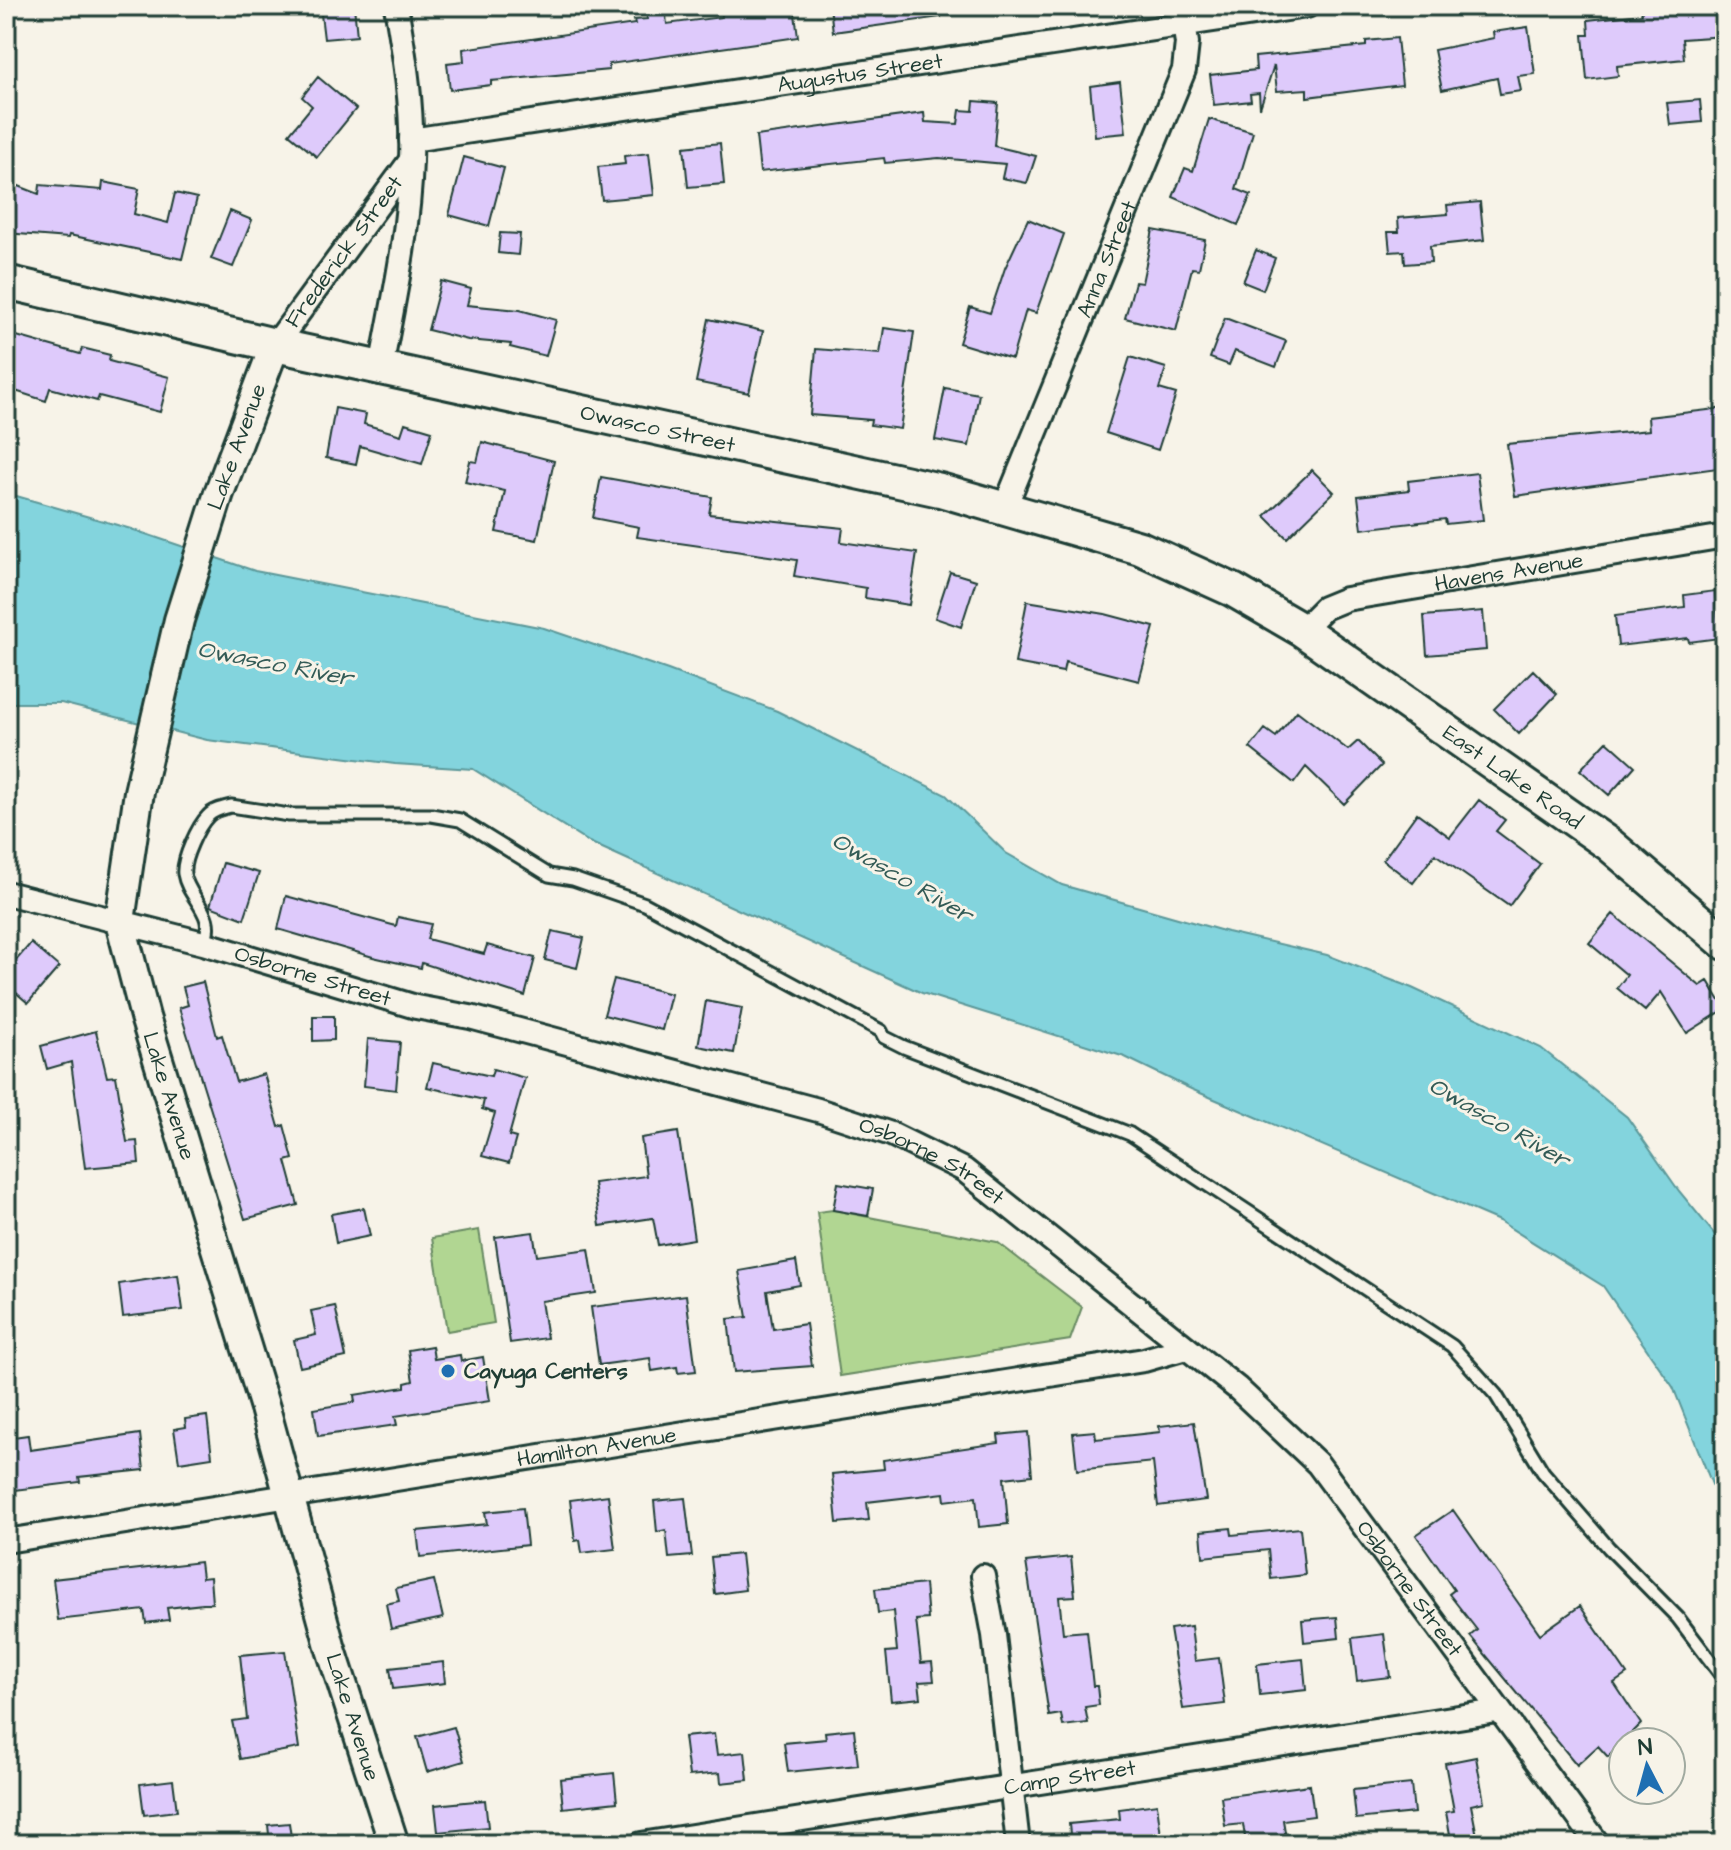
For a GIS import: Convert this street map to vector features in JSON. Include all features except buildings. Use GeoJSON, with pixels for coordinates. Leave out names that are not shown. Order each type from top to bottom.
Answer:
{"type":"FeatureCollection","features":[{"type":"Feature","properties":{"kind":"main road","name":"Owasco Street"},"geometry":{"type":"LineString","coordinates":[[6,282],[1005,507],[1140,548],[1233,590],[1297,627]]}},
{"type":"Feature","properties":{"kind":"main road","name":"East Lake Road"},"geometry":{"type":"LineString","coordinates":[[1297,627],[1610,845],[1725,943]]}},
{"type":"Feature","properties":{"kind":"street","name":"Frederick Street"},"geometry":{"type":"LineString","coordinates":[[381,368],[403,247],[411,150],[408,77],[396,6]]}},
{"type":"Feature","properties":{"kind":"street","name":"Augustus Street"},"geometry":{"type":"LineString","coordinates":[[411,150],[1183,15],[1307,6]]}},
{"type":"Feature","properties":{"kind":"street","name":"Anna Street"},"geometry":{"type":"LineString","coordinates":[[1005,507],[1184,70],[1183,15]]}},
{"type":"Feature","properties":{"kind":"street","name":"Frederick Street"},"geometry":{"type":"LineString","coordinates":[[275,345],[411,150]]}},
{"type":"Feature","properties":{"kind":"street","name":"Lake Avenue"},"geometry":{"type":"LineString","coordinates":[[275,345],[219,493],[179,620],[139,792],[120,921],[330,1646],[394,1844]]}},
{"type":"Feature","properties":{"kind":"street","name":"Havens Avenue"},"geometry":{"type":"LineString","coordinates":[[1297,627],[1324,608],[1346,599],[1725,536]]}},
{"type":"Feature","properties":{"kind":"street","name":"Osborne Street"},"geometry":{"type":"LineString","coordinates":[[6,893],[203,943],[401,1003],[470,1017],[818,1110],[891,1134],[964,1170],[1237,1388],[1318,1464],[1497,1711],[1598,1844]]}},
{"type":"Feature","properties":{"kind":"street","name":"Hamilton Avenue"},"geometry":{"type":"LineString","coordinates":[[6,1541],[1144,1360],[1186,1348]]}},
{"type":"Feature","properties":{"kind":"street"},"geometry":{"type":"LineString","coordinates":[[983,1576],[994,1635],[1018,1844]]}},
{"type":"Feature","properties":{"kind":"street","name":"Camp Street"},"geometry":{"type":"LineString","coordinates":[[641,1844],[1497,1711]]}},
{"type":"Feature","properties":{"kind":"lane"},"geometry":{"type":"LineString","coordinates":[[203,943],[207,918],[185,879],[184,868],[208,815],[220,808],[231,806],[304,815],[431,815],[460,820],[549,875],[573,879],[657,910],[881,1031],[884,1037],[904,1047],[1130,1134],[1452,1346],[1496,1395],[1543,1472],[1609,1548],[1678,1618],[1725,1680]]}},
{"type":"Feature","properties":{"kind":"green space"},"geometry":{"type":"Polygon","coordinates":[[[833,1210],[997,1242],[1082,1307],[1070,1340],[840,1376],[817,1212],[833,1210]]]}},
{"type":"Feature","properties":{"kind":"green space"},"geometry":{"type":"Polygon","coordinates":[[[479,1230],[494,1323],[447,1331],[432,1238],[479,1230]]]}},
{"type":"Feature","properties":{"kind":"water","name":"Owasco River"},"geometry":{"type":"Polygon","coordinates":[[[6,493],[131,529],[255,571],[544,628],[668,670],[777,711],[946,795],[1006,853],[1062,885],[1227,932],[1327,955],[1412,988],[1541,1048],[1627,1117],[1679,1191],[1725,1247],[1725,1527],[1721,1507],[1673,1387],[1603,1286],[1499,1221],[1191,1089],[1125,1057],[922,993],[589,842],[473,769],[395,764],[207,740],[61,703],[6,703],[6,493]]]}},
{"type":"Feature","properties":{"kind":"place","name":"Cayuga Centers"},"geometry":{"type":"Point","coordinates":[448,1371]}}]}
